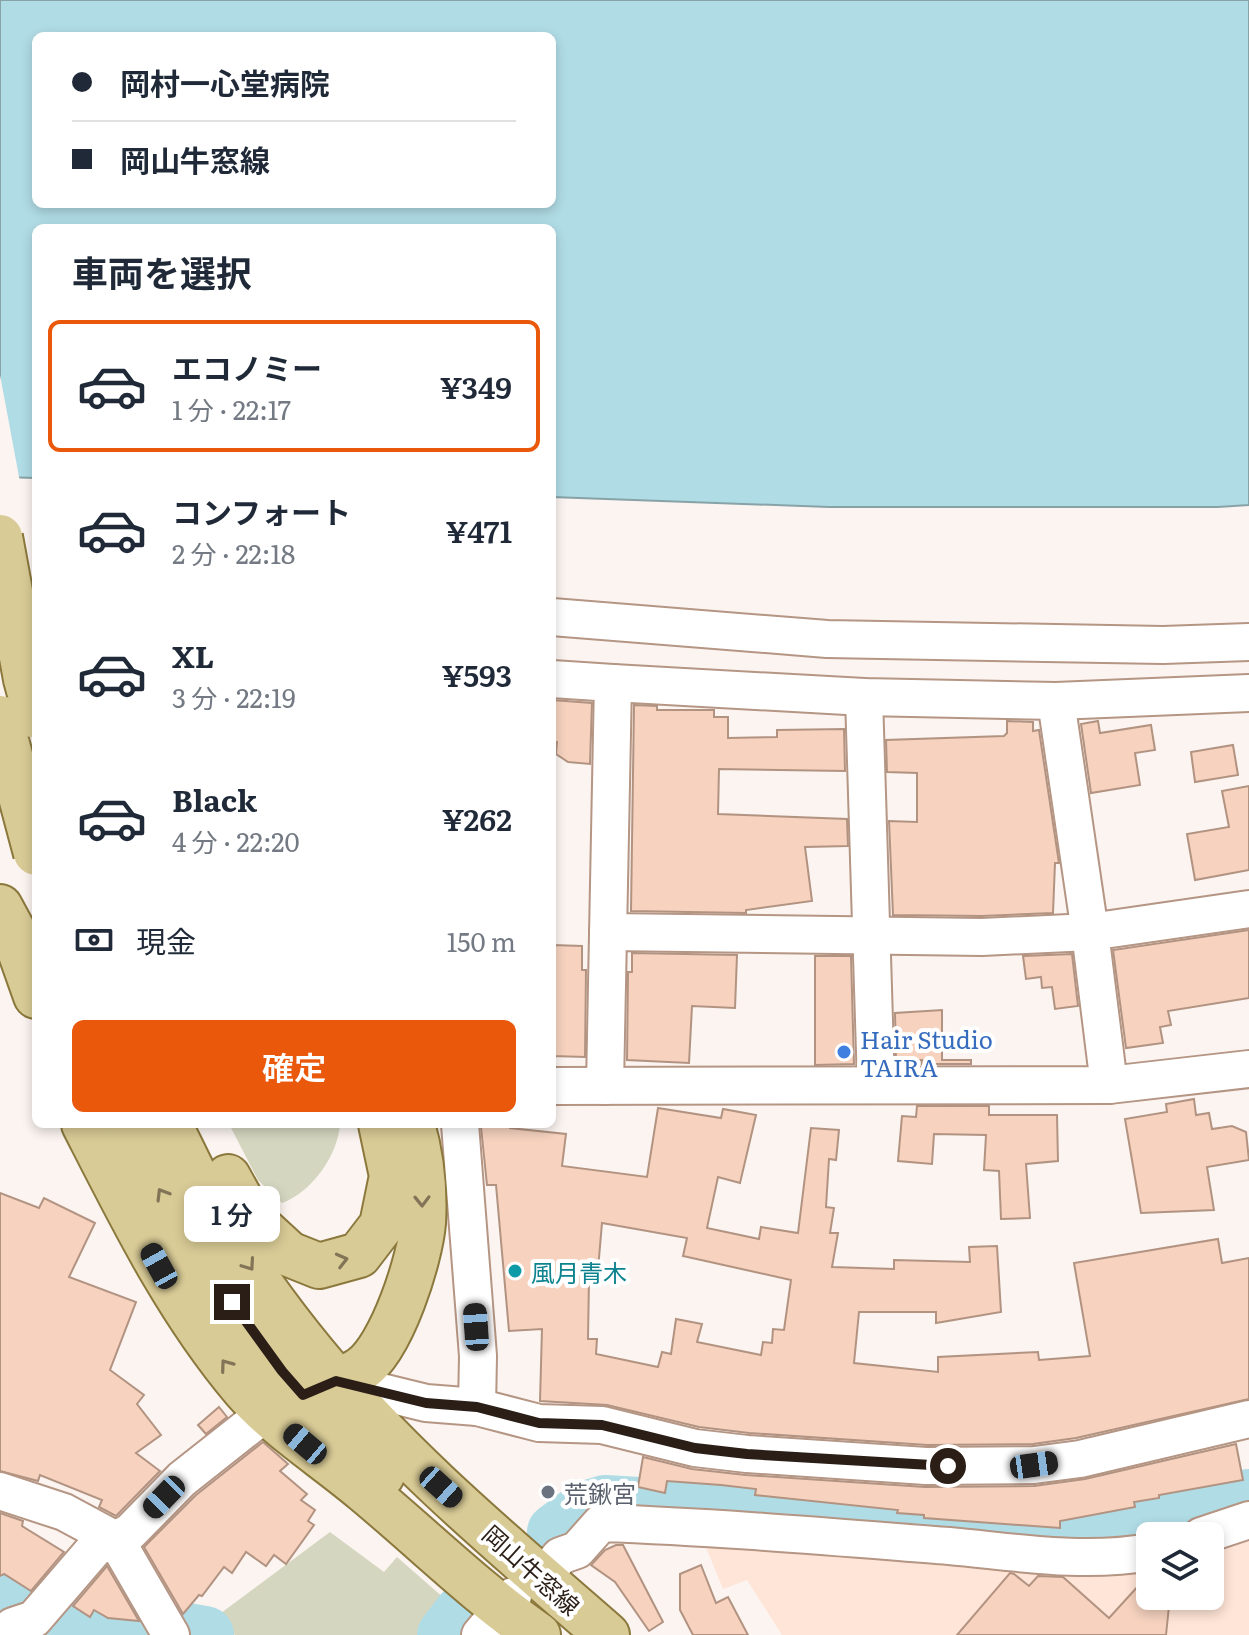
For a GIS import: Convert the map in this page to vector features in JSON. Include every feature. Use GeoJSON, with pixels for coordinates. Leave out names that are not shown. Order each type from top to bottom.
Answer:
{"type":"FeatureCollection","features":[{"type":"Feature","properties":{"kind":"main road"},"geometry":{"type":"LineString","coordinates":[[0,537],[32,701]]}},
{"type":"Feature","properties":{"kind":"main road"},"geometry":{"type":"LineString","coordinates":[[0,718],[32,838]]}},
{"type":"Feature","properties":{"kind":"main road"},"geometry":{"type":"LineString","coordinates":[[0,738],[32,758]]}},
{"type":"Feature","properties":{"kind":"main road"},"geometry":{"type":"LineString","coordinates":[[0,773],[32,792]]}},
{"type":"Feature","properties":{"kind":"main road"},"geometry":{"type":"LineString","coordinates":[[0,907],[13,931],[32,985]]}},
{"type":"Feature","properties":{"kind":"main road"},"geometry":{"type":"LineString","coordinates":[[86,1128],[174,1293],[230,1371],[302,1396],[366,1491],[509,1605],[538,1635]]}},
{"type":"Feature","properties":{"kind":"main road","name":"岡山牛窓線"},"geometry":{"type":"LineString","coordinates":[[129,1128],[154,1181],[192,1243],[302,1396],[402,1451],[509,1605],[553,1635]]}},
{"type":"Feature","properties":{"kind":"main road","name":"岡山牛窓線"},"geometry":{"type":"LineString","coordinates":[[171,1128],[213,1210],[277,1306],[302,1396]]}},
{"type":"Feature","properties":{"kind":"main road"},"geometry":{"type":"LineString","coordinates":[[197,1128],[252,1220],[289,1254],[319,1266],[359,1255],[382,1225],[392,1176],[382,1128]]}},
{"type":"Feature","properties":{"kind":"main road"},"geometry":{"type":"LineString","coordinates":[[302,1396],[362,1369],[385,1340],[418,1254],[423,1222],[422,1176],[413,1128]]}},
{"type":"Feature","properties":{"kind":"main road","name":"岡山牛窓線"},"geometry":{"type":"LineString","coordinates":[[509,1605],[607,1635]]}},
{"type":"Feature","properties":{"kind":"street"},"geometry":{"type":"LineString","coordinates":[[556,617],[827,639],[1163,645],[1249,642]]}},
{"type":"Feature","properties":{"kind":"street"},"geometry":{"type":"LineString","coordinates":[[0,638],[32,641]]}},
{"type":"Feature","properties":{"kind":"street"},"geometry":{"type":"LineString","coordinates":[[556,679],[864,697],[1056,701],[1249,693]]}},
{"type":"Feature","properties":{"kind":"street"},"geometry":{"type":"LineString","coordinates":[[605,1086],[613,683]]}},
{"type":"Feature","properties":{"kind":"street"},"geometry":{"type":"LineString","coordinates":[[864,697],[876,1085]]}},
{"type":"Feature","properties":{"kind":"street"},"geometry":{"type":"LineString","coordinates":[[1056,701],[1109,1085]]}},
{"type":"Feature","properties":{"kind":"street"},"geometry":{"type":"LineString","coordinates":[[608,932],[982,937],[1090,932],[1249,909]]}},
{"type":"Feature","properties":{"kind":"street"},"geometry":{"type":"LineString","coordinates":[[556,1086],[1109,1085],[1249,1069]]}},
{"type":"Feature","properties":{"kind":"street"},"geometry":{"type":"LineString","coordinates":[[460,1128],[478,1356],[477,1407]]}},
{"type":"Feature","properties":{"kind":"street"},"geometry":{"type":"LineString","coordinates":[[19,1627],[96,1547],[130,1532],[182,1479],[302,1396],[477,1407],[539,1423],[602,1425],[695,1448],[926,1466],[1034,1465],[1080,1459],[1249,1419]]}},
{"type":"Feature","properties":{"kind":"street"},"geometry":{"type":"LineString","coordinates":[[0,1491],[64,1512],[116,1540],[171,1635]]}},
{"type":"Feature","properties":{"kind":"street"},"geometry":{"type":"LineString","coordinates":[[1224,1528],[1249,1520]]}},
{"type":"Feature","properties":{"kind":"street"},"geometry":{"type":"LineString","coordinates":[[509,1605],[560,1556],[577,1550],[601,1523],[697,1526],[986,1549],[1048,1558],[1136,1554]]}},
{"type":"Feature","properties":{"kind":"shaded area"},"geometry":{"type":"Polygon","coordinates":[[[703,1540],[1103,1568],[1105,1577],[1136,1569],[1136,1610],[1224,1610],[1224,1546],[1249,1540],[1249,1635],[782,1635],[747,1580],[723,1589],[703,1540]]]}},
{"type":"Feature","properties":{"kind":"green space"},"geometry":{"type":"Polygon","coordinates":[[[231,1128],[339,1128],[334,1148],[322,1171],[293,1198],[282,1203],[258,1180],[231,1128]]]}},
{"type":"Feature","properties":{"kind":"green space"},"geometry":{"type":"Polygon","coordinates":[[[330,1532],[384,1572],[397,1557],[453,1606],[429,1635],[235,1635],[213,1619],[330,1532]]]}},
{"type":"Feature","properties":{"kind":"water"},"geometry":{"type":"Polygon","coordinates":[[[0,0],[1249,0],[1249,505],[829,507],[556,497],[556,224],[32,224],[32,478],[0,477],[0,0]]]}},
{"type":"Feature","properties":{"kind":"pier"},"geometry":{"type":"Polygon","coordinates":[[[0,375],[20,482],[0,481],[0,375]]]}},
{"type":"Feature","properties":{"kind":"building"},"geometry":{"type":"Polygon","coordinates":[[[556,700],[592,703],[590,764],[568,762],[556,754],[556,700]]]}},
{"type":"Feature","properties":{"kind":"building"},"geometry":{"type":"Polygon","coordinates":[[[634,705],[657,706],[657,710],[714,710],[714,717],[728,717],[728,738],[777,737],[777,730],[844,729],[845,771],[719,769],[718,814],[847,819],[848,846],[805,847],[812,901],[746,910],[746,913],[631,911],[634,705]]]}},
{"type":"Feature","properties":{"kind":"building"},"geometry":{"type":"Polygon","coordinates":[[[1007,721],[1033,722],[1033,731],[1039,730],[1059,863],[1055,863],[1053,913],[893,915],[889,821],[917,822],[917,773],[887,772],[886,740],[1004,736],[1007,721]]]}},
{"type":"Feature","properties":{"kind":"building"},"geometry":{"type":"Polygon","coordinates":[[[1098,721],[1100,733],[1151,725],[1155,750],[1135,753],[1140,785],[1091,793],[1081,724],[1098,721]]]}},
{"type":"Feature","properties":{"kind":"building"},"geometry":{"type":"Polygon","coordinates":[[[1233,745],[1238,775],[1195,782],[1191,752],[1233,745]]]}},
{"type":"Feature","properties":{"kind":"building"},"geometry":{"type":"Polygon","coordinates":[[[1249,786],[1249,870],[1195,880],[1187,834],[1229,827],[1222,791],[1249,786]]]}},
{"type":"Feature","properties":{"kind":"building"},"geometry":{"type":"Polygon","coordinates":[[[1249,930],[1249,998],[1168,1011],[1171,1025],[1160,1027],[1163,1043],[1126,1048],[1113,950],[1249,930]]]}},
{"type":"Feature","properties":{"kind":"building"},"geometry":{"type":"Polygon","coordinates":[[[556,945],[582,946],[582,970],[586,970],[585,1057],[556,1056],[556,945]]]}},
{"type":"Feature","properties":{"kind":"building"},"geometry":{"type":"Polygon","coordinates":[[[632,953],[737,955],[735,1008],[692,1006],[689,1063],[627,1060],[628,972],[632,972],[632,953]]]}},
{"type":"Feature","properties":{"kind":"building"},"geometry":{"type":"Polygon","coordinates":[[[1072,954],[1078,1006],[1055,1009],[1052,987],[1042,988],[1041,977],[1026,979],[1023,956],[1072,954]]]}},
{"type":"Feature","properties":{"kind":"building"},"geometry":{"type":"Polygon","coordinates":[[[815,956],[851,956],[854,1064],[815,1065],[815,956]]]}},
{"type":"Feature","properties":{"kind":"building"},"geometry":{"type":"Polygon","coordinates":[[[942,1010],[942,1060],[971,1060],[971,1064],[896,1061],[895,1013],[942,1010]]]}},
{"type":"Feature","properties":{"kind":"building"},"geometry":{"type":"Polygon","coordinates":[[[1194,1099],[1196,1115],[1209,1113],[1212,1129],[1232,1126],[1246,1132],[1249,1160],[1207,1167],[1214,1210],[1141,1213],[1125,1119],[1167,1112],[1166,1104],[1194,1099]]]}},
{"type":"Feature","properties":{"kind":"building"},"geometry":{"type":"Polygon","coordinates":[[[917,1106],[989,1106],[989,1115],[1057,1115],[1058,1161],[1026,1164],[1030,1218],[1001,1219],[999,1171],[984,1170],[986,1135],[934,1134],[932,1164],[898,1161],[902,1116],[916,1117],[917,1106]]]}},
{"type":"Feature","properties":{"kind":"building"},"geometry":{"type":"Polygon","coordinates":[[[658,1108],[721,1118],[723,1109],[756,1115],[740,1183],[718,1177],[707,1228],[759,1239],[761,1227],[798,1233],[811,1128],[839,1130],[836,1160],[829,1159],[826,1207],[834,1208],[830,1233],[838,1233],[832,1267],[894,1269],[894,1260],[970,1262],[969,1247],[997,1246],[1001,1312],[936,1323],[936,1312],[859,1312],[854,1363],[938,1372],[938,1357],[1038,1352],[1039,1360],[1090,1356],[1074,1263],[1218,1239],[1222,1263],[1249,1258],[1249,1399],[1076,1438],[1033,1444],[927,1445],[749,1433],[699,1427],[607,1405],[540,1401],[542,1329],[509,1331],[496,1185],[487,1185],[481,1128],[566,1134],[562,1166],[647,1177],[658,1108]],[[602,1223],[597,1281],[589,1280],[588,1339],[597,1339],[596,1354],[658,1367],[662,1352],[671,1354],[676,1319],[702,1324],[697,1342],[761,1355],[763,1342],[772,1343],[773,1329],[784,1330],[791,1280],[683,1256],[687,1238],[602,1223]]]}},
{"type":"Feature","properties":{"kind":"building"},"geometry":{"type":"Polygon","coordinates":[[[0,1193],[39,1208],[44,1198],[95,1223],[69,1277],[136,1302],[110,1370],[144,1395],[137,1404],[161,1435],[136,1453],[160,1471],[116,1516],[99,1507],[102,1500],[40,1475],[38,1481],[0,1471],[0,1193]]]}},
{"type":"Feature","properties":{"kind":"building"},"geometry":{"type":"Polygon","coordinates":[[[219,1407],[227,1417],[206,1434],[198,1425],[219,1407]]]}},
{"type":"Feature","properties":{"kind":"building"},"geometry":{"type":"Polygon","coordinates":[[[263,1442],[288,1464],[280,1471],[307,1494],[301,1500],[315,1510],[308,1521],[314,1525],[286,1564],[274,1555],[266,1566],[246,1552],[232,1573],[224,1567],[202,1596],[199,1595],[183,1614],[144,1547],[196,1495],[263,1442]]]}},
{"type":"Feature","properties":{"kind":"building"},"geometry":{"type":"Polygon","coordinates":[[[1236,1444],[1243,1480],[1159,1495],[1159,1498],[1134,1502],[1135,1507],[1060,1521],[1060,1528],[924,1518],[924,1515],[897,1513],[898,1510],[755,1495],[756,1489],[721,1485],[667,1481],[665,1493],[638,1487],[643,1457],[692,1469],[746,1475],[925,1487],[1034,1486],[1085,1479],[1236,1444]]]}},
{"type":"Feature","properties":{"kind":"building"},"geometry":{"type":"Polygon","coordinates":[[[0,1513],[23,1521],[22,1526],[64,1552],[31,1591],[4,1574],[0,1576],[0,1513]]]}},
{"type":"Feature","properties":{"kind":"building"},"geometry":{"type":"Polygon","coordinates":[[[623,1545],[663,1622],[649,1631],[615,1582],[591,1565],[605,1550],[623,1545]]]}},
{"type":"Feature","properties":{"kind":"building"},"geometry":{"type":"Polygon","coordinates":[[[701,1565],[716,1603],[728,1597],[748,1635],[693,1635],[680,1610],[680,1574],[701,1565]]]}},
{"type":"Feature","properties":{"kind":"building"},"geometry":{"type":"Polygon","coordinates":[[[107,1566],[139,1621],[108,1618],[94,1610],[90,1617],[73,1606],[107,1566]]]}},
{"type":"Feature","properties":{"kind":"building"},"geometry":{"type":"Polygon","coordinates":[[[1010,1573],[1029,1586],[1038,1576],[1063,1577],[1109,1618],[1136,1588],[1136,1610],[1169,1610],[1166,1635],[957,1635],[1010,1573]]]}},
{"type":"Feature","properties":{"kind":"waterway"},"geometry":{"type":"LineString","coordinates":[[556,1532],[585,1510],[605,1504],[844,1518],[1047,1541],[1173,1521],[1249,1498]]}},
{"type":"Feature","properties":{"kind":"waterway"},"geometry":{"type":"LineString","coordinates":[[0,1600],[29,1607]]}},
{"type":"Feature","properties":{"kind":"waterway"},"geometry":{"type":"LineString","coordinates":[[446,1635],[463,1613]]}},
{"type":"Feature","properties":{"kind":"waterway"},"geometry":{"type":"LineString","coordinates":[[52,1616],[96,1630],[155,1634]]}},
{"type":"Feature","properties":{"kind":"waterway"},"geometry":{"type":"LineString","coordinates":[[188,1632],[205,1635]]}},
{"type":"Feature","properties":{"kind":"place","name":"Hair Studio TAIRA"},"geometry":{"type":"Point","coordinates":[844,1052]}},
{"type":"Feature","properties":{"kind":"place","name":"風月青木"},"geometry":{"type":"Point","coordinates":[515,1271]}},
{"type":"Feature","properties":{"kind":"place","name":"荒鍬宮"},"geometry":{"type":"Point","coordinates":[548,1492]}},
{"type":"Feature","properties":{"kind":"route"},"geometry":{"type":"LineString","coordinates":[[232,1302],[303,1395],[336,1381],[426,1403],[477,1407],[539,1423],[602,1425],[695,1448],[948,1466]]}}]}
